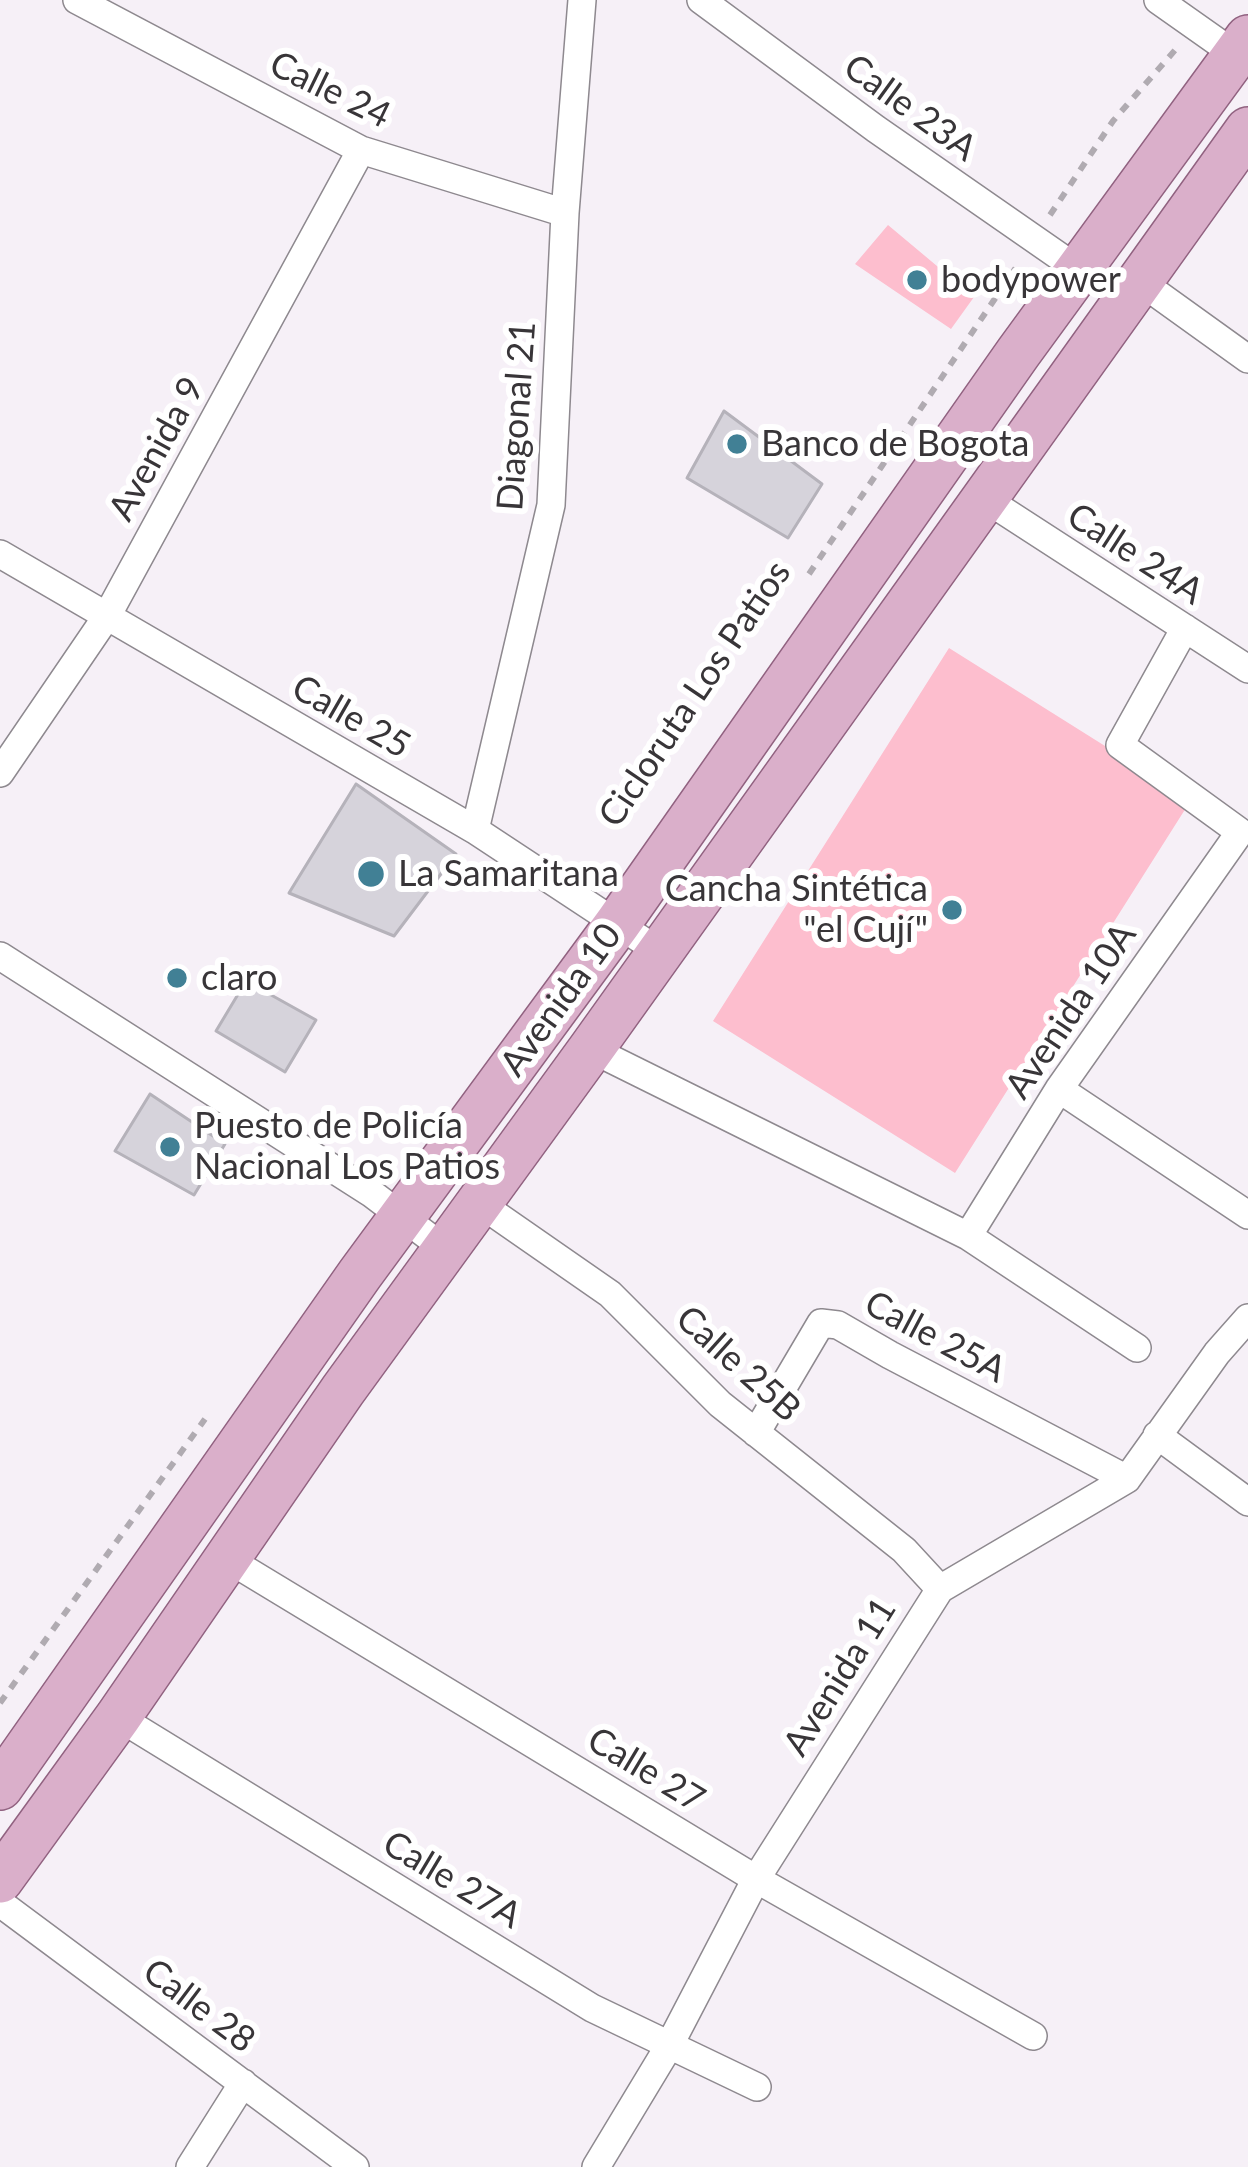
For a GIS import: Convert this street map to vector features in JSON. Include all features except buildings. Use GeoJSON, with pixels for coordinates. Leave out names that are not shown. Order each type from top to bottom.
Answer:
{"type":"FeatureCollection","features":[{"type":"Feature","properties":{"kind":"main road","name":"Avenida 10"},"geometry":{"type":"LineString","coordinates":[[0,1787],[402,1215],[618,923],[1018,353],[1242,46]]}},
{"type":"Feature","properties":{"kind":"main road","name":"Avenida 10"},"geometry":{"type":"LineString","coordinates":[[0,1880],[445,1249],[1248,130]]}},
{"type":"Feature","properties":{"kind":"street","name":"Calle 24"},"geometry":{"type":"LineString","coordinates":[[77,0],[361,150],[566,213]]}},
{"type":"Feature","properties":{"kind":"street","name":"Diagonal 21"},"geometry":{"type":"LineString","coordinates":[[475,830],[551,506],[582,0]]}},
{"type":"Feature","properties":{"kind":"street","name":"Calle 23A"},"geometry":{"type":"LineString","coordinates":[[701,0],[1079,270]]}},
{"type":"Feature","properties":{"kind":"street"},"geometry":{"type":"LineString","coordinates":[[1158,0],[1242,46]]}},
{"type":"Feature","properties":{"kind":"street","name":"Avenida 9"},"geometry":{"type":"LineString","coordinates":[[0,773],[106,616],[361,150]]}},
{"type":"Feature","properties":{"kind":"street"},"geometry":{"type":"LineString","coordinates":[[1138,280],[1248,359]]}},
{"type":"Feature","properties":{"kind":"street","name":"Calle 24A"},"geometry":{"type":"LineString","coordinates":[[984,498],[1248,669]]}},
{"type":"Feature","properties":{"kind":"street","name":"Calle 25"},"geometry":{"type":"LineString","coordinates":[[0,554],[475,830],[660,952]]}},
{"type":"Feature","properties":{"kind":"street","name":"Avenida 10A"},"geometry":{"type":"LineString","coordinates":[[968,1236],[1059,1089],[1240,832],[1120,746],[1185,628]]}},
{"type":"Feature","properties":{"kind":"street"},"geometry":{"type":"LineString","coordinates":[[0,956],[371,1192],[445,1249]]}},
{"type":"Feature","properties":{"kind":"street"},"geometry":{"type":"LineString","coordinates":[[591,1049],[968,1236],[1137,1348]]}},
{"type":"Feature","properties":{"kind":"street"},"geometry":{"type":"LineString","coordinates":[[1059,1089],[1248,1215]]}},
{"type":"Feature","properties":{"kind":"street","name":"Calle 25B"},"geometry":{"type":"LineString","coordinates":[[479,1203],[610,1294],[720,1404],[904,1550],[940,1589]]}},
{"type":"Feature","properties":{"kind":"street","name":"Avenida 11"},"geometry":{"type":"LineString","coordinates":[[596,2167],[669,2047],[755,1879],[940,1589],[1127,1478],[1217,1353],[1248,1318]]}},
{"type":"Feature","properties":{"kind":"street","name":"Calle 25A"},"geometry":{"type":"LineString","coordinates":[[756,1433],[821,1323],[838,1324],[1127,1478]]}},
{"type":"Feature","properties":{"kind":"street"},"geometry":{"type":"LineString","coordinates":[[1157,1436],[1248,1502]]}},
{"type":"Feature","properties":{"kind":"street","name":"Calle 27"},"geometry":{"type":"LineString","coordinates":[[226,1558],[755,1879],[1033,2036]]}},
{"type":"Feature","properties":{"kind":"street","name":"Calle 27A"},"geometry":{"type":"LineString","coordinates":[[118,1717],[592,2008],[757,2087]]}},
{"type":"Feature","properties":{"kind":"street","name":"Calle 28"},"geometry":{"type":"LineString","coordinates":[[0,1903],[355,2167]]}},
{"type":"Feature","properties":{"kind":"street"},"geometry":{"type":"LineString","coordinates":[[190,2167],[243,2083]]}},
{"type":"Feature","properties":{"kind":"path","name":"Cicloruta Los Patios"},"geometry":{"type":"LineString","coordinates":[[802,584],[1113,121],[1197,25]]}},
{"type":"Feature","properties":{"kind":"path"},"geometry":{"type":"LineString","coordinates":[[0,1703],[208,1415]]}},
{"type":"Feature","properties":{"kind":"shaded area","name":"bodypower"},"geometry":{"type":"Polygon","coordinates":[[[888,225],[974,297],[951,329],[855,264],[888,225]]]}},
{"type":"Feature","properties":{"kind":"shaded area","name":"Cancha Sintética \"el Cují\""},"geometry":{"type":"Polygon","coordinates":[[[949,648],[1191,800],[955,1173],[713,1021],[949,648]]]}},
{"type":"Feature","properties":{"kind":"place","name":"bodypower"},"geometry":{"type":"Point","coordinates":[917,280]}},
{"type":"Feature","properties":{"kind":"place","name":"Banco de Bogota"},"geometry":{"type":"Point","coordinates":[737,444]}},
{"type":"Feature","properties":{"kind":"place","name":"La Samaritana"},"geometry":{"type":"Point","coordinates":[371,874]}},
{"type":"Feature","properties":{"kind":"place","name":"Cancha Sintética \"el Cují\""},"geometry":{"type":"Point","coordinates":[952,910]}},
{"type":"Feature","properties":{"kind":"place","name":"claro"},"geometry":{"type":"Point","coordinates":[177,978]}},
{"type":"Feature","properties":{"kind":"place","name":"Puesto de Policía Nacional Los Patios"},"geometry":{"type":"Point","coordinates":[170,1147]}}]}
